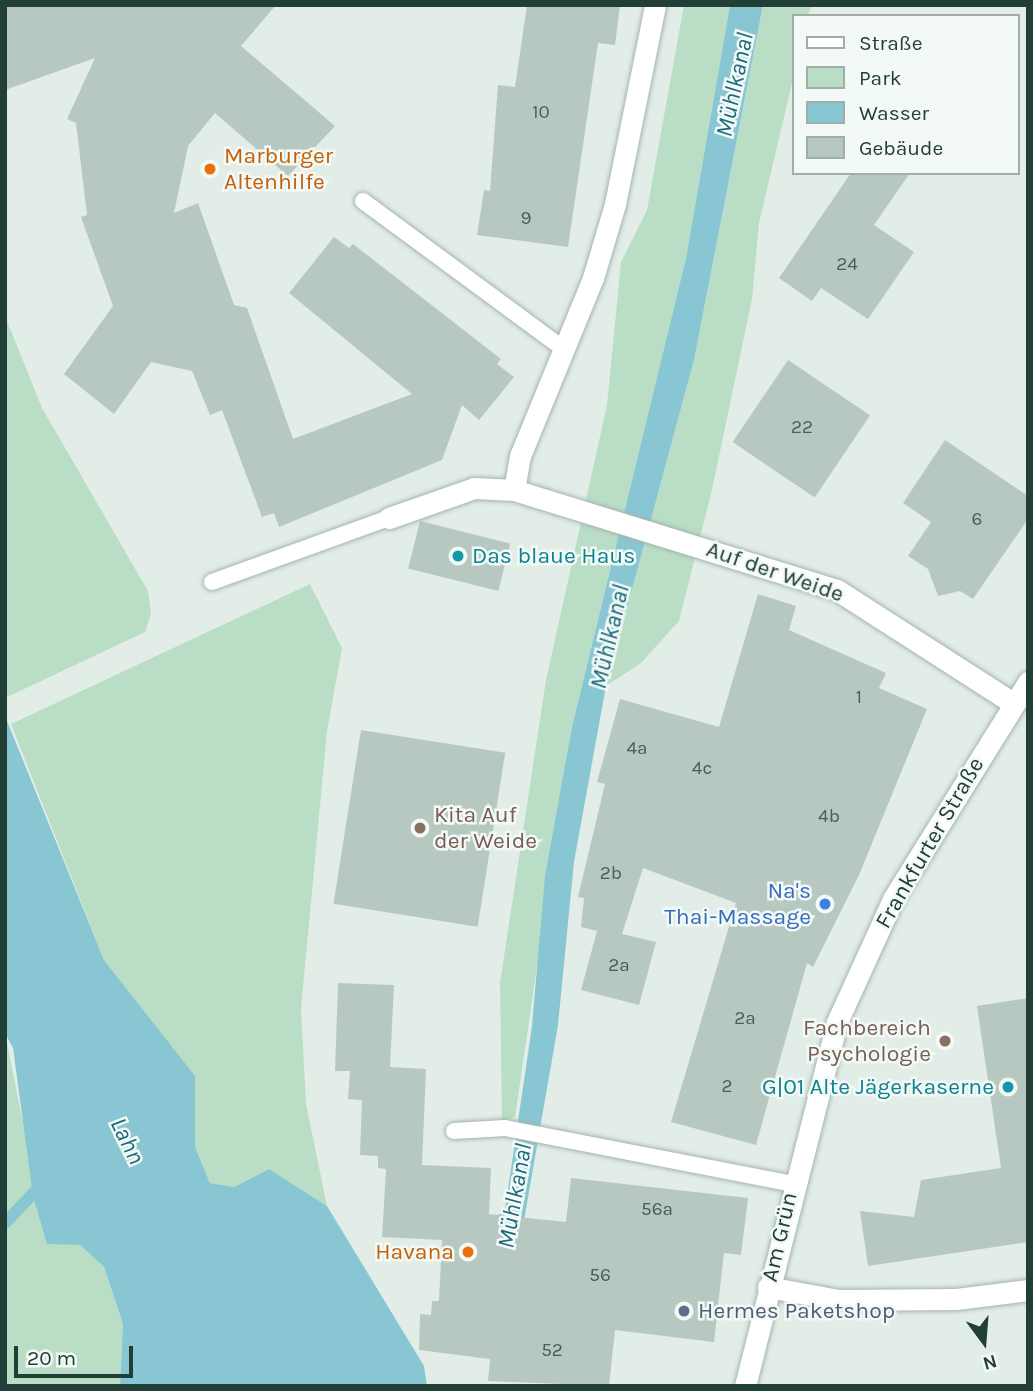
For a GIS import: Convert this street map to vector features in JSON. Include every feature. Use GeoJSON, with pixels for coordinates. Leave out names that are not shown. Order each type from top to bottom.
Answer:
{"type":"FeatureCollection","features":[{"type":"Feature","properties":{"kind":"street"},"geometry":{"type":"LineString","coordinates":[[514,490],[520,456],[564,349],[615,204],[655,5]]}},
{"type":"Feature","properties":{"kind":"street","name":"Auf der Weide"},"geometry":{"type":"LineString","coordinates":[[389,518],[474,488],[514,490],[709,548],[837,590],[1013,703]]}},
{"type":"Feature","properties":{"kind":"street","name":"Frankfurter Straße"},"geometry":{"type":"LineString","coordinates":[[794,1177],[837,1022],[893,899],[1028,682]]}},
{"type":"Feature","properties":{"kind":"street","name":"Am Grün"},"geometry":{"type":"LineString","coordinates":[[745,1386],[794,1177]]}},
{"type":"Feature","properties":{"kind":"street"},"geometry":{"type":"LineString","coordinates":[[768,1287],[839,1300],[956,1299],[1028,1290]]}},
{"type":"Feature","properties":{"kind":"lane"},"geometry":{"type":"LineString","coordinates":[[363,201],[564,349]]}},
{"type":"Feature","properties":{"kind":"lane","name":"Auf der Weide"},"geometry":{"type":"LineString","coordinates":[[212,582],[389,518]]}},
{"type":"Feature","properties":{"kind":"lane"},"geometry":{"type":"LineString","coordinates":[[454,1130],[505,1128],[794,1177]]}},
{"type":"Feature","properties":{"kind":"green space"},"geometry":{"type":"Polygon","coordinates":[[[684,5],[730,5],[686,258],[572,727],[515,1117],[502,1121],[500,983],[546,680],[607,405],[621,262],[647,210],[684,5]]]}},
{"type":"Feature","properties":{"kind":"green space"},"geometry":{"type":"Polygon","coordinates":[[[763,5],[811,5],[809,14],[792,14],[792,83],[759,223],[752,299],[712,490],[679,621],[641,663],[606,686],[694,360],[763,5]]]}},
{"type":"Feature","properties":{"kind":"green space"},"geometry":{"type":"Polygon","coordinates":[[[5,316],[42,408],[148,591],[151,614],[145,632],[5,698],[5,316]]]}},
{"type":"Feature","properties":{"kind":"green space"},"geometry":{"type":"Polygon","coordinates":[[[310,584],[342,648],[327,731],[301,1009],[306,1104],[327,1206],[269,1169],[234,1187],[210,1183],[195,1147],[194,1076],[104,960],[11,724],[310,584]]]}},
{"type":"Feature","properties":{"kind":"green space"},"geometry":{"type":"Polygon","coordinates":[[[5,1033],[47,1243],[80,1245],[104,1267],[123,1324],[120,1386],[5,1386],[5,1033]]]}},
{"type":"Feature","properties":{"kind":"water","name":"Mühlkanal"},"geometry":{"type":"Polygon","coordinates":[[[730,5],[763,5],[694,360],[606,686],[574,862],[558,1025],[522,1232],[496,1217],[505,1210],[532,1026],[545,876],[572,727],[686,258],[730,5]]]}},
{"type":"Feature","properties":{"kind":"water","name":"Lahn"},"geometry":{"type":"Polygon","coordinates":[[[5,716],[104,960],[195,1076],[195,1147],[210,1183],[234,1187],[269,1169],[327,1206],[424,1366],[427,1386],[120,1386],[123,1324],[104,1267],[80,1245],[47,1244],[33,1196],[13,1048],[5,1033],[5,716]]]}},
{"type":"Feature","properties":{"kind":"building"},"geometry":{"type":"Polygon","coordinates":[[[5,5],[276,5],[241,46],[335,126],[288,176],[215,113],[188,146],[174,213],[198,203],[234,305],[247,308],[293,439],[412,394],[289,293],[334,237],[349,248],[353,244],[501,359],[497,364],[514,377],[479,420],[462,405],[442,460],[279,527],[274,513],[262,517],[222,410],[210,415],[192,371],[151,362],[114,414],[64,374],[113,306],[81,217],[87,215],[76,123],[67,119],[95,58],[5,90],[5,5]]]}},
{"type":"Feature","properties":{"kind":"building"},"geometry":{"type":"Polygon","coordinates":[[[527,5],[620,5],[615,45],[598,43],[568,247],[477,235],[484,190],[490,191],[498,85],[515,87],[527,5]]]}},
{"type":"Feature","properties":{"kind":"building"},"geometry":{"type":"Polygon","coordinates":[[[850,175],[909,175],[874,225],[914,252],[868,319],[821,288],[812,301],[779,278],[850,175]]]}},
{"type":"Feature","properties":{"kind":"building"},"geometry":{"type":"Polygon","coordinates":[[[788,360],[870,415],[815,497],[733,442],[788,360]]]}},
{"type":"Feature","properties":{"kind":"building"},"geometry":{"type":"Polygon","coordinates":[[[945,440],[1028,496],[1028,519],[973,599],[960,591],[938,596],[928,569],[908,556],[931,522],[903,503],[945,440]]]}},
{"type":"Feature","properties":{"kind":"building","name":"Das blaue Haus"},"geometry":{"type":"Polygon","coordinates":[[[420,521],[510,543],[498,591],[408,569],[420,521]]]}},
{"type":"Feature","properties":{"kind":"building"},"geometry":{"type":"Polygon","coordinates":[[[758,594],[796,606],[789,630],[886,673],[879,688],[927,709],[859,875],[813,967],[807,963],[756,1145],[671,1122],[736,903],[643,868],[622,934],[656,942],[639,1005],[581,990],[597,931],[581,927],[584,898],[578,897],[605,784],[597,782],[620,699],[719,727],[758,594]]]}},
{"type":"Feature","properties":{"kind":"building","name":"Kita Auf der Weide"},"geometry":{"type":"Polygon","coordinates":[[[361,730],[505,753],[478,927],[333,904],[361,730]]]}},
{"type":"Feature","properties":{"kind":"building"},"geometry":{"type":"Polygon","coordinates":[[[338,983],[394,985],[390,1067],[426,1069],[422,1165],[491,1168],[489,1214],[566,1222],[571,1178],[748,1198],[741,1255],[724,1253],[714,1342],[615,1330],[609,1386],[488,1381],[490,1359],[419,1350],[420,1314],[431,1315],[432,1301],[439,1301],[442,1240],[382,1237],[386,1169],[378,1168],[378,1156],[360,1155],[362,1100],[348,1099],[350,1071],[335,1071],[338,983]]]}},
{"type":"Feature","properties":{"kind":"building","name":"G|01 Alte Jägerkaserne"},"geometry":{"type":"Polygon","coordinates":[[[1028,998],[1028,1242],[868,1266],[860,1211],[914,1217],[921,1180],[1001,1168],[977,1006],[1028,998]]]}},
{"type":"Feature","properties":{"kind":"waterway"},"geometry":{"type":"LineString","coordinates":[[5,1223],[41,1185]]}},
{"type":"Feature","properties":{"kind":"place","name":"Marburger Altenhilfe"},"geometry":{"type":"Point","coordinates":[210,169]}},
{"type":"Feature","properties":{"kind":"place","name":"Das blaue Haus"},"geometry":{"type":"Point","coordinates":[458,556]}},
{"type":"Feature","properties":{"kind":"place","name":"Kita Auf der Weide"},"geometry":{"type":"Point","coordinates":[420,828]}},
{"type":"Feature","properties":{"kind":"place","name":"Na's Thai-Massage"},"geometry":{"type":"Point","coordinates":[825,904]}},
{"type":"Feature","properties":{"kind":"place","name":"Fachbereich Psychologie"},"geometry":{"type":"Point","coordinates":[945,1041]}},
{"type":"Feature","properties":{"kind":"place","name":"G|01 Alte Jägerkaserne"},"geometry":{"type":"Point","coordinates":[1008,1087]}},
{"type":"Feature","properties":{"kind":"place","name":"Havana"},"geometry":{"type":"Point","coordinates":[468,1252]}},
{"type":"Feature","properties":{"kind":"place","name":"Hermes Paketshop"},"geometry":{"type":"Point","coordinates":[684,1311]}}]}
